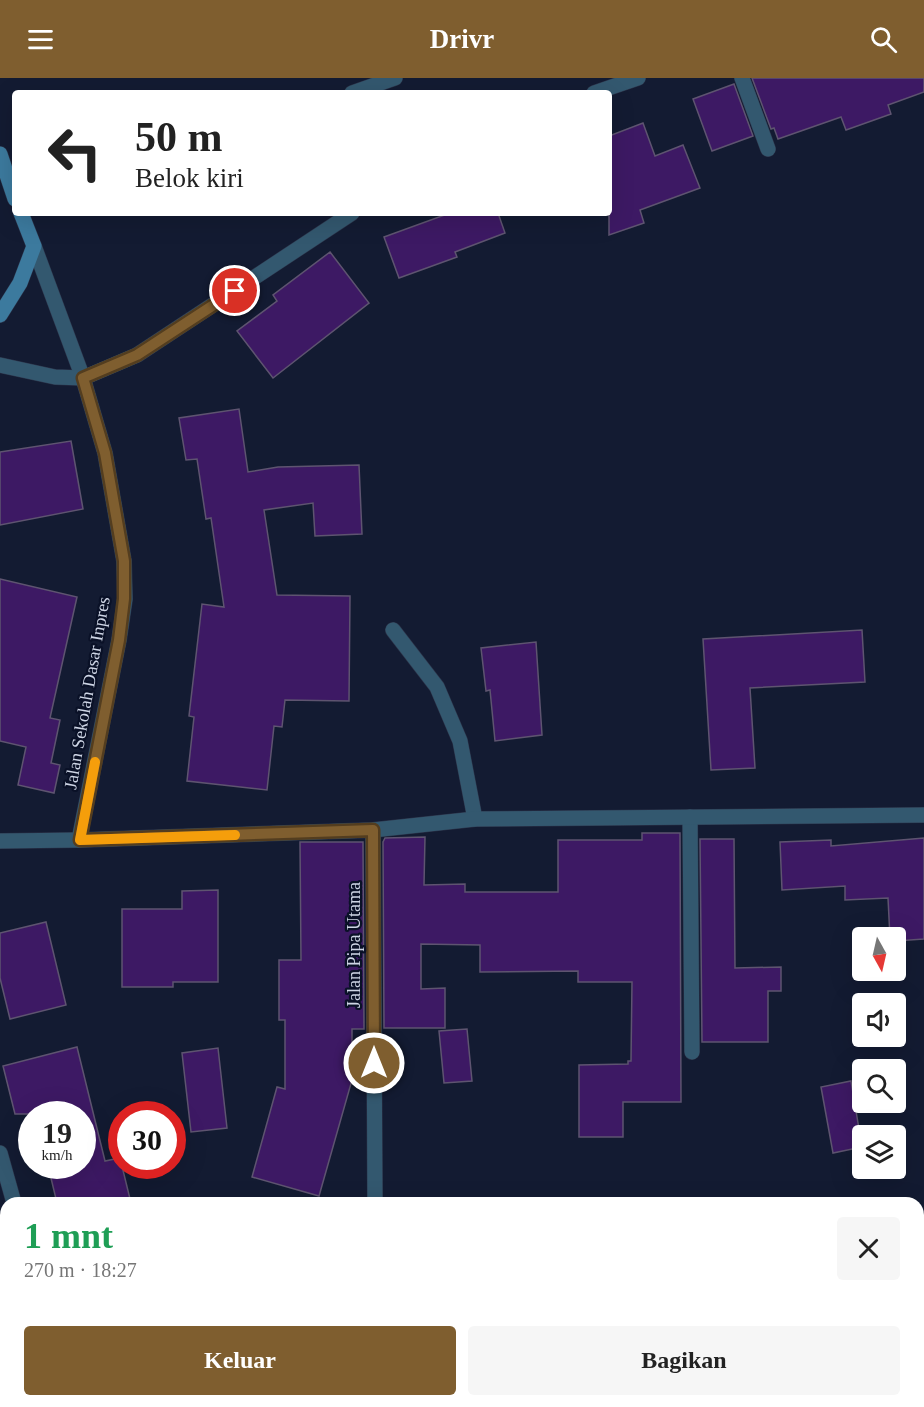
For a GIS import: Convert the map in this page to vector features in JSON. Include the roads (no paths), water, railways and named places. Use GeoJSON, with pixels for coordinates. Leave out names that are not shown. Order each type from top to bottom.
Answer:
{"type":"FeatureCollection","features":[{"type":"Feature","properties":{"kind":"main road"},"geometry":{"type":"LineString","coordinates":[[0,154],[12,190]]}},
{"type":"Feature","properties":{"kind":"main road"},"geometry":{"type":"LineString","coordinates":[[0,315],[20,283],[34,246],[22,216]]}},
{"type":"Feature","properties":{"kind":"street"},"geometry":{"type":"LineString","coordinates":[[361,90],[395,78]]}},
{"type":"Feature","properties":{"kind":"street"},"geometry":{"type":"LineString","coordinates":[[603,90],[638,78]]}},
{"type":"Feature","properties":{"kind":"street"},"geometry":{"type":"LineString","coordinates":[[742,78],[768,149]]}},
{"type":"Feature","properties":{"kind":"street"},"geometry":{"type":"LineString","coordinates":[[0,365],[55,377],[83,378],[137,355],[347,216]]}},
{"type":"Feature","properties":{"kind":"street","name":"Jalan Sekolah Dasar Inpres"},"geometry":{"type":"LineString","coordinates":[[34,246],[83,378],[105,453],[124,561],[124,599],[119,640],[80,840]]}},
{"type":"Feature","properties":{"kind":"street"},"geometry":{"type":"LineString","coordinates":[[393,630],[437,687],[442,698],[460,741],[475,819]]}},
{"type":"Feature","properties":{"kind":"street"},"geometry":{"type":"LineString","coordinates":[[0,841],[373,830],[475,819],[924,815]]}},
{"type":"Feature","properties":{"kind":"street"},"geometry":{"type":"LineString","coordinates":[[690,817],[692,1052]]}},
{"type":"Feature","properties":{"kind":"street","name":"Jalan Pipa Utama"},"geometry":{"type":"LineString","coordinates":[[373,830],[375,1197]]}},
{"type":"Feature","properties":{"kind":"street"},"geometry":{"type":"LineString","coordinates":[[0,1153],[12,1197]]}}]}
